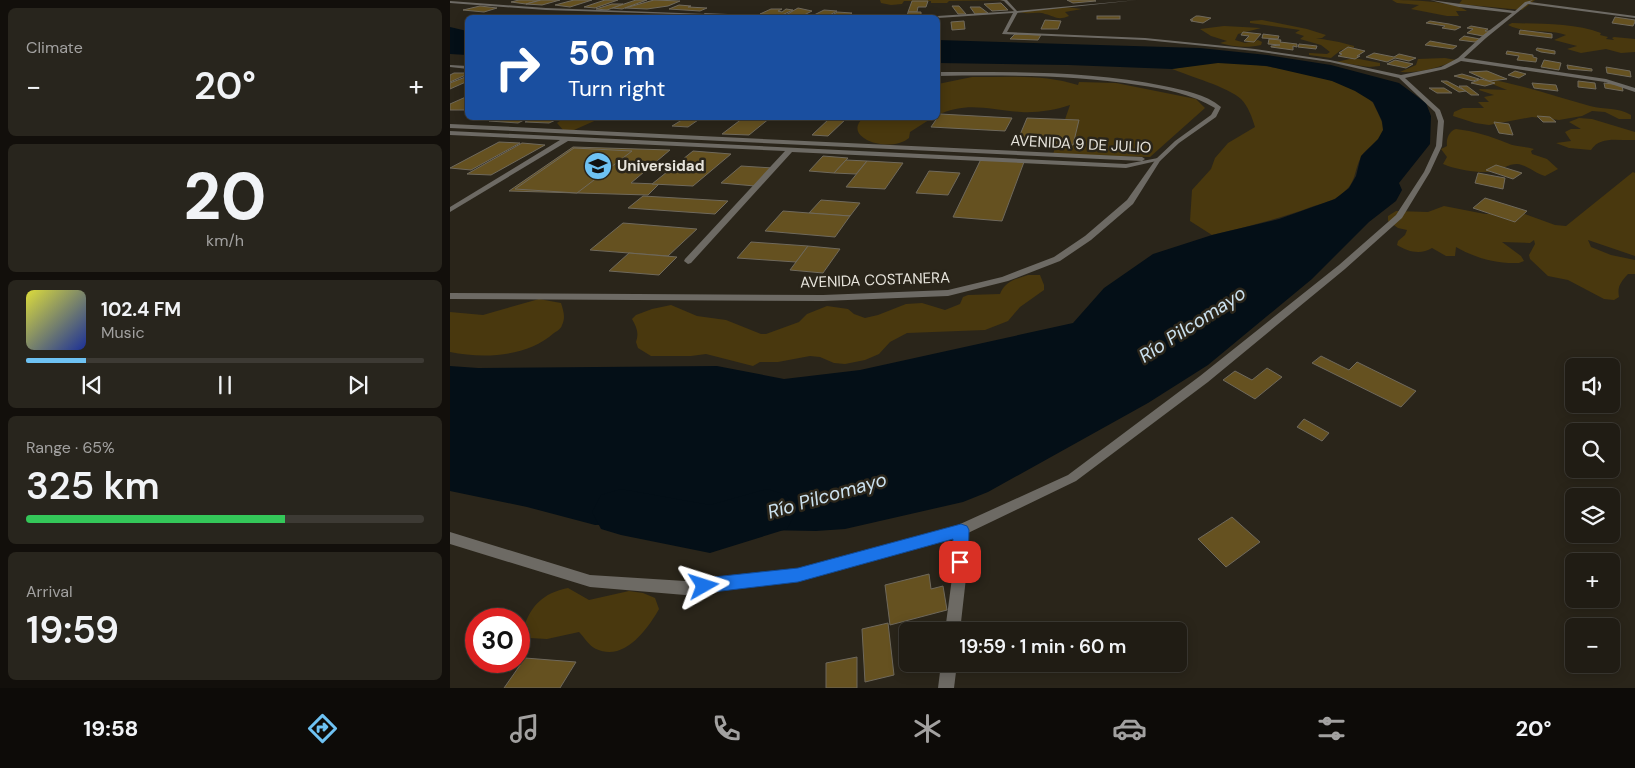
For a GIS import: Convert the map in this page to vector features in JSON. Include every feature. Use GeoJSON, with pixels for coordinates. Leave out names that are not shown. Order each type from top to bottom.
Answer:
{"type":"FeatureCollection","features":[{"type":"Feature","properties":{"kind":"street"},"geometry":{"type":"LineString","coordinates":[[1004,0],[1016,12]]}},
{"type":"Feature","properties":{"kind":"street"},"geometry":{"type":"LineString","coordinates":[[940,17],[1016,12],[1136,0]]}},
{"type":"Feature","properties":{"kind":"street"},"geometry":{"type":"LineString","coordinates":[[1432,0],[1459,6],[1517,12]]}},
{"type":"Feature","properties":{"kind":"street"},"geometry":{"type":"LineString","coordinates":[[450,2],[577,11],[730,15]]}},
{"type":"Feature","properties":{"kind":"street"},"geometry":{"type":"LineString","coordinates":[[1016,12],[1004,33],[1135,38],[1255,50],[1330,61],[1401,77],[1444,68],[1460,59],[1528,2],[1635,17]]}},
{"type":"Feature","properties":{"kind":"street"},"geometry":{"type":"LineString","coordinates":[[1460,59],[1606,81],[1635,90]]}},
{"type":"Feature","properties":{"kind":"street"},"geometry":{"type":"LineString","coordinates":[[450,66],[465,68]]}},
{"type":"Feature","properties":{"kind":"street","name":"AVENIDA COSTANERA"},"geometry":{"type":"LineString","coordinates":[[450,296],[823,298],[948,293],[1005,280],[1057,259],[1088,238],[1130,202],[1158,160],[1177,142],[1214,116],[1218,107],[1204,98],[1177,90],[1091,77],[1046,74],[940,74]]}},
{"type":"Feature","properties":{"kind":"street"},"geometry":{"type":"LineString","coordinates":[[450,538],[590,581],[685,588],[798,575],[961,530],[1072,478],[1204,379],[1342,267],[1399,216],[1427,172],[1439,146],[1441,120],[1438,111],[1401,77]]}},
{"type":"Feature","properties":{"kind":"street","name":"AVENIDA 9 DE JULIO"},"geometry":{"type":"LineString","coordinates":[[450,126],[1158,160]]}},
{"type":"Feature","properties":{"kind":"street","name":"AVENIDA 9 DE JULIO"},"geometry":{"type":"LineString","coordinates":[[450,133],[1126,166],[1158,160]]}},
{"type":"Feature","properties":{"kind":"street"},"geometry":{"type":"LineString","coordinates":[[673,144],[682,137]]}},
{"type":"Feature","properties":{"kind":"street"},"geometry":{"type":"LineString","coordinates":[[450,210],[567,138]]}},
{"type":"Feature","properties":{"kind":"street"},"geometry":{"type":"LineString","coordinates":[[688,261],[791,149]]}},
{"type":"Feature","properties":{"kind":"street"},"geometry":{"type":"LineString","coordinates":[[954,622],[959,578],[961,530]]}},
{"type":"Feature","properties":{"kind":"street"},"geometry":{"type":"LineString","coordinates":[[946,688],[948,672]]}},
{"type":"Feature","properties":{"kind":"shaded area"},"geometry":{"type":"Polygon","coordinates":[[[880,0],[1014,0],[949,1],[947,3],[904,1],[902,4],[891,5],[881,3],[880,0]]]}},
{"type":"Feature","properties":{"kind":"shaded area"},"geometry":{"type":"Polygon","coordinates":[[[1392,0],[1442,3],[1467,11],[1456,11],[1459,16],[1447,16],[1411,9],[1419,5],[1397,3],[1392,0]]]}},
{"type":"Feature","properties":{"kind":"shaded area"},"geometry":{"type":"Polygon","coordinates":[[[1462,0],[1535,0],[1522,10],[1459,4],[1462,0]]]}},
{"type":"Feature","properties":{"kind":"shaded area"},"geometry":{"type":"Polygon","coordinates":[[[1065,7],[1082,9],[1065,12],[1069,16],[1062,18],[1042,13],[1020,12],[1065,7]]]}},
{"type":"Feature","properties":{"kind":"shaded area"},"geometry":{"type":"Polygon","coordinates":[[[1262,20],[1307,29],[1326,35],[1322,38],[1316,38],[1339,42],[1354,46],[1354,48],[1341,50],[1331,58],[1309,55],[1309,53],[1327,54],[1330,52],[1321,45],[1300,39],[1304,36],[1295,33],[1300,30],[1250,23],[1250,21],[1262,20]]]}},
{"type":"Feature","properties":{"kind":"shaded area"},"geometry":{"type":"Polygon","coordinates":[[[1512,23],[1580,27],[1601,33],[1600,35],[1608,37],[1606,39],[1614,40],[1612,38],[1614,37],[1635,39],[1635,52],[1621,53],[1606,49],[1581,53],[1567,49],[1577,46],[1554,40],[1566,35],[1522,30],[1508,25],[1512,23]]]}},
{"type":"Feature","properties":{"kind":"shaded area"},"geometry":{"type":"Polygon","coordinates":[[[1224,26],[1261,28],[1238,34],[1235,40],[1245,43],[1258,40],[1262,42],[1261,45],[1246,47],[1220,43],[1227,41],[1211,36],[1200,29],[1224,26]]]}},
{"type":"Feature","properties":{"kind":"shaded area"},"geometry":{"type":"Polygon","coordinates":[[[1354,58],[1380,63],[1380,66],[1369,67],[1336,62],[1354,58]]]}},
{"type":"Feature","properties":{"kind":"shaded area"},"geometry":{"type":"Polygon","coordinates":[[[1445,58],[1456,60],[1415,72],[1400,72],[1416,65],[1418,59],[1445,58]]]}},
{"type":"Feature","properties":{"kind":"shaded area"},"geometry":{"type":"Polygon","coordinates":[[[1209,63],[1270,67],[1320,77],[1361,93],[1373,103],[1382,122],[1383,131],[1379,139],[1361,157],[1348,188],[1336,198],[1327,202],[1275,219],[1212,235],[1190,221],[1192,190],[1211,169],[1215,158],[1228,143],[1255,127],[1246,105],[1241,99],[1218,86],[1172,69],[1209,63]]]}},
{"type":"Feature","properties":{"kind":"shaded area"},"geometry":{"type":"Polygon","coordinates":[[[972,77],[1039,78],[1065,81],[1078,85],[1079,82],[1116,83],[1196,99],[1205,108],[1150,157],[1053,154],[1070,105],[1046,111],[1027,112],[969,107],[940,114],[940,84],[972,77]]]}},
{"type":"Feature","properties":{"kind":"shaded area"},"geometry":{"type":"Polygon","coordinates":[[[1493,80],[1530,88],[1590,106],[1626,112],[1631,115],[1631,119],[1619,119],[1605,112],[1592,111],[1582,116],[1559,120],[1532,117],[1489,125],[1453,116],[1454,112],[1463,108],[1484,108],[1478,102],[1489,102],[1484,97],[1494,95],[1480,89],[1507,90],[1487,82],[1493,80]]]}},
{"type":"Feature","properties":{"kind":"shaded area"},"geometry":{"type":"Polygon","coordinates":[[[1579,118],[1592,119],[1635,132],[1635,140],[1600,142],[1591,150],[1569,148],[1556,143],[1571,141],[1565,132],[1571,129],[1581,129],[1569,122],[1579,118]]]}},
{"type":"Feature","properties":{"kind":"shaded area"},"geometry":{"type":"Polygon","coordinates":[[[561,120],[596,120],[574,130],[564,131],[557,123],[561,120]]]}},
{"type":"Feature","properties":{"kind":"shaded area"},"geometry":{"type":"Polygon","coordinates":[[[862,120],[929,120],[910,132],[909,138],[901,143],[891,144],[871,142],[858,132],[858,125],[862,120]]]}},
{"type":"Feature","properties":{"kind":"shaded area"},"geometry":{"type":"Polygon","coordinates":[[[1456,129],[1476,132],[1513,145],[1534,149],[1531,151],[1532,154],[1547,159],[1558,169],[1545,176],[1517,164],[1495,171],[1484,172],[1448,166],[1443,164],[1447,157],[1441,149],[1447,146],[1449,136],[1456,129]]]}},
{"type":"Feature","properties":{"kind":"shaded area"},"geometry":{"type":"Polygon","coordinates":[[[1633,172],[1635,173],[1635,256],[1588,240],[1591,247],[1611,255],[1635,260],[1635,274],[1628,274],[1623,279],[1619,287],[1619,297],[1614,300],[1604,299],[1568,280],[1548,276],[1530,259],[1529,255],[1535,244],[1534,240],[1530,243],[1502,242],[1521,256],[1524,261],[1519,263],[1486,259],[1456,247],[1455,256],[1446,256],[1432,248],[1414,252],[1397,245],[1407,230],[1398,228],[1388,221],[1388,216],[1396,211],[1428,212],[1444,206],[1485,214],[1522,213],[1555,225],[1566,226],[1633,172]]]}},
{"type":"Feature","properties":{"kind":"shaded area"},"geometry":{"type":"Polygon","coordinates":[[[1028,275],[1040,275],[1044,290],[1020,307],[1008,321],[985,330],[907,333],[890,342],[879,354],[865,360],[845,364],[810,356],[778,362],[760,362],[753,366],[706,354],[651,356],[638,348],[636,342],[637,330],[632,319],[636,315],[652,309],[671,305],[697,316],[726,320],[761,334],[766,334],[799,322],[807,314],[827,306],[848,309],[854,314],[865,318],[906,304],[922,303],[945,310],[960,304],[963,297],[968,295],[1000,294],[1008,283],[1028,275]]]}},
{"type":"Feature","properties":{"kind":"shaded area"},"geometry":{"type":"Polygon","coordinates":[[[539,299],[561,303],[564,314],[561,328],[543,341],[531,347],[505,354],[477,355],[450,352],[450,312],[483,315],[539,299]]]}},
{"type":"Feature","properties":{"kind":"shaded area"},"geometry":{"type":"Polygon","coordinates":[[[568,588],[589,600],[629,591],[643,593],[655,598],[659,609],[648,626],[633,642],[625,648],[616,651],[606,652],[593,648],[579,632],[547,639],[530,638],[530,613],[545,597],[568,588]]]}},
{"type":"Feature","properties":{"kind":"water"},"geometry":{"type":"Polygon","coordinates":[[[450,27],[465,31],[465,55],[450,54],[450,27]]]}},
{"type":"Feature","properties":{"kind":"water"},"geometry":{"type":"Polygon","coordinates":[[[940,40],[1200,48],[1267,55],[1331,65],[1399,83],[1426,103],[1431,116],[1430,144],[1399,183],[1402,190],[1396,201],[1369,222],[1312,279],[1208,365],[1148,403],[988,492],[963,502],[845,529],[816,531],[710,529],[705,525],[681,523],[595,525],[527,507],[450,491],[450,366],[478,368],[717,366],[784,379],[860,370],[1073,323],[1104,288],[1153,254],[1212,235],[1279,219],[1335,199],[1349,188],[1356,176],[1361,156],[1378,139],[1383,130],[1382,121],[1373,102],[1355,91],[1332,81],[1267,66],[1218,63],[1172,69],[940,63],[940,40]]]}},
{"type":"Feature","properties":{"kind":"building"},"geometry":{"type":"Polygon","coordinates":[[[541,0],[526,4],[511,2],[541,0]]]}},
{"type":"Feature","properties":{"kind":"building"},"geometry":{"type":"Polygon","coordinates":[[[541,0],[560,0],[542,5],[526,4],[541,0]]]}},
{"type":"Feature","properties":{"kind":"building"},"geometry":{"type":"Polygon","coordinates":[[[574,0],[592,0],[570,7],[555,5],[574,0]]]}},
{"type":"Feature","properties":{"kind":"building"},"geometry":{"type":"Polygon","coordinates":[[[605,0],[618,0],[595,8],[584,7],[605,0]]]}},
{"type":"Feature","properties":{"kind":"building"},"geometry":{"type":"Polygon","coordinates":[[[636,0],[647,0],[622,9],[612,8],[636,0]]]}},
{"type":"Feature","properties":{"kind":"building"},"geometry":{"type":"Polygon","coordinates":[[[654,0],[680,1],[668,6],[647,9],[625,8],[654,0]]]}},
{"type":"Feature","properties":{"kind":"building"},"geometry":{"type":"Polygon","coordinates":[[[1067,0],[1094,0],[1096,1],[1073,3],[1067,0]]]}},
{"type":"Feature","properties":{"kind":"building"},"geometry":{"type":"Polygon","coordinates":[[[912,1],[928,1],[926,7],[918,7],[917,12],[908,12],[912,1]]]}},
{"type":"Feature","properties":{"kind":"building"},"geometry":{"type":"Polygon","coordinates":[[[1001,3],[1008,10],[992,11],[984,4],[1001,3]]]}},
{"type":"Feature","properties":{"kind":"building"},"geometry":{"type":"Polygon","coordinates":[[[612,4],[623,4],[607,10],[596,9],[612,4]]]}},
{"type":"Feature","properties":{"kind":"building"},"geometry":{"type":"Polygon","coordinates":[[[679,5],[707,8],[700,11],[669,9],[679,5]]]}},
{"type":"Feature","properties":{"kind":"building"},"geometry":{"type":"Polygon","coordinates":[[[480,6],[497,8],[484,12],[463,10],[480,6]]]}},
{"type":"Feature","properties":{"kind":"building"},"geometry":{"type":"Polygon","coordinates":[[[952,6],[959,6],[966,14],[958,14],[952,6]]]}},
{"type":"Feature","properties":{"kind":"building"},"geometry":{"type":"Polygon","coordinates":[[[970,7],[980,7],[988,13],[975,14],[970,7]]]}},
{"type":"Feature","properties":{"kind":"building"},"geometry":{"type":"Polygon","coordinates":[[[798,8],[812,11],[804,15],[786,15],[798,8]]]}},
{"type":"Feature","properties":{"kind":"building"},"geometry":{"type":"Polygon","coordinates":[[[771,9],[782,9],[778,11],[782,12],[786,9],[793,10],[782,15],[760,14],[771,9]]]}},
{"type":"Feature","properties":{"kind":"building"},"geometry":{"type":"Polygon","coordinates":[[[824,10],[837,11],[830,15],[814,15],[824,10]]]}},
{"type":"Feature","properties":{"kind":"building"},"geometry":{"type":"Polygon","coordinates":[[[837,12],[852,13],[849,15],[832,15],[837,12]]]}},
{"type":"Feature","properties":{"kind":"building"},"geometry":{"type":"Polygon","coordinates":[[[908,12],[921,12],[921,15],[907,15],[908,12]]]}},
{"type":"Feature","properties":{"kind":"building"},"geometry":{"type":"Polygon","coordinates":[[[1097,16],[1120,16],[1120,19],[1097,19],[1097,16]]]}},
{"type":"Feature","properties":{"kind":"building"},"geometry":{"type":"Polygon","coordinates":[[[1196,16],[1211,18],[1203,23],[1190,20],[1196,16]]]}},
{"type":"Feature","properties":{"kind":"building"},"geometry":{"type":"Polygon","coordinates":[[[1615,17],[1635,20],[1635,22],[1633,26],[1612,23],[1615,17]]]}},
{"type":"Feature","properties":{"kind":"building"},"geometry":{"type":"Polygon","coordinates":[[[1045,20],[1061,21],[1058,29],[1041,29],[1045,20]]]}},
{"type":"Feature","properties":{"kind":"building"},"geometry":{"type":"Polygon","coordinates":[[[964,21],[965,29],[952,30],[951,22],[964,21]]]}},
{"type":"Feature","properties":{"kind":"building"},"geometry":{"type":"Polygon","coordinates":[[[1430,21],[1461,27],[1455,30],[1442,28],[1445,26],[1426,23],[1430,21]]]}},
{"type":"Feature","properties":{"kind":"building"},"geometry":{"type":"Polygon","coordinates":[[[1471,26],[1490,31],[1483,36],[1467,33],[1473,29],[1467,28],[1471,26]]]}},
{"type":"Feature","properties":{"kind":"building"},"geometry":{"type":"Polygon","coordinates":[[[1520,30],[1552,34],[1552,38],[1519,34],[1520,30]]]}},
{"type":"Feature","properties":{"kind":"building"},"geometry":{"type":"Polygon","coordinates":[[[1243,32],[1261,34],[1254,42],[1244,41],[1249,36],[1241,35],[1243,32]]]}},
{"type":"Feature","properties":{"kind":"building"},"geometry":{"type":"Polygon","coordinates":[[[1015,34],[1041,35],[1038,40],[1010,39],[1015,34]]]}},
{"type":"Feature","properties":{"kind":"building"},"geometry":{"type":"Polygon","coordinates":[[[1263,34],[1279,36],[1278,39],[1262,38],[1263,34]]]}},
{"type":"Feature","properties":{"kind":"building"},"geometry":{"type":"Polygon","coordinates":[[[1464,36],[1480,39],[1475,42],[1459,40],[1464,36]]]}},
{"type":"Feature","properties":{"kind":"building"},"geometry":{"type":"Polygon","coordinates":[[[1269,39],[1297,44],[1297,47],[1293,46],[1293,50],[1271,47],[1280,45],[1268,44],[1269,39]]]}},
{"type":"Feature","properties":{"kind":"building"},"geometry":{"type":"Polygon","coordinates":[[[1430,41],[1457,46],[1453,49],[1425,45],[1430,41]]]}},
{"type":"Feature","properties":{"kind":"building"},"geometry":{"type":"Polygon","coordinates":[[[1299,44],[1317,46],[1316,49],[1298,47],[1299,44]]]}},
{"type":"Feature","properties":{"kind":"building"},"geometry":{"type":"Polygon","coordinates":[[[1348,47],[1365,51],[1355,59],[1338,56],[1342,54],[1339,53],[1348,47]]]}},
{"type":"Feature","properties":{"kind":"building"},"geometry":{"type":"Polygon","coordinates":[[[1537,48],[1555,51],[1555,54],[1541,52],[1536,50],[1537,48]]]}},
{"type":"Feature","properties":{"kind":"building"},"geometry":{"type":"Polygon","coordinates":[[[1507,51],[1533,55],[1533,57],[1537,58],[1536,62],[1517,60],[1519,56],[1506,54],[1507,51]]]}},
{"type":"Feature","properties":{"kind":"building"},"geometry":{"type":"Polygon","coordinates":[[[1374,53],[1394,57],[1399,54],[1416,58],[1409,61],[1395,58],[1387,62],[1366,57],[1374,53]]]}},
{"type":"Feature","properties":{"kind":"building"},"geometry":{"type":"Polygon","coordinates":[[[1395,60],[1413,64],[1406,68],[1387,64],[1395,60]]]}},
{"type":"Feature","properties":{"kind":"building"},"geometry":{"type":"Polygon","coordinates":[[[1544,60],[1561,63],[1559,70],[1541,67],[1544,60]]]}},
{"type":"Feature","properties":{"kind":"building"},"geometry":{"type":"Polygon","coordinates":[[[1567,65],[1592,69],[1592,71],[1568,69],[1567,65]]]}},
{"type":"Feature","properties":{"kind":"building"},"geometry":{"type":"Polygon","coordinates":[[[1606,67],[1630,71],[1631,77],[1607,73],[1606,67]]]}},
{"type":"Feature","properties":{"kind":"building"},"geometry":{"type":"Polygon","coordinates":[[[1487,71],[1507,79],[1489,81],[1469,72],[1487,71]]]}},
{"type":"Feature","properties":{"kind":"building"},"geometry":{"type":"Polygon","coordinates":[[[1515,71],[1526,74],[1519,78],[1508,75],[1515,71]]]}},
{"type":"Feature","properties":{"kind":"building"},"geometry":{"type":"Polygon","coordinates":[[[465,73],[465,75],[450,82],[450,75],[465,73]]]}},
{"type":"Feature","properties":{"kind":"building"},"geometry":{"type":"Polygon","coordinates":[[[1462,74],[1479,79],[1473,81],[1454,76],[1462,74]]]}},
{"type":"Feature","properties":{"kind":"building"},"geometry":{"type":"Polygon","coordinates":[[[465,77],[465,82],[450,89],[450,83],[465,77]]]}},
{"type":"Feature","properties":{"kind":"building"},"geometry":{"type":"Polygon","coordinates":[[[1481,79],[1495,83],[1485,86],[1471,83],[1481,79]]]}},
{"type":"Feature","properties":{"kind":"building"},"geometry":{"type":"Polygon","coordinates":[[[1441,81],[1447,81],[1466,91],[1459,92],[1441,81]]]}},
{"type":"Feature","properties":{"kind":"building"},"geometry":{"type":"Polygon","coordinates":[[[1578,81],[1595,83],[1596,89],[1578,87],[1578,81]]]}},
{"type":"Feature","properties":{"kind":"building"},"geometry":{"type":"Polygon","coordinates":[[[1532,83],[1556,85],[1558,91],[1534,88],[1532,83]]]}},
{"type":"Feature","properties":{"kind":"building"},"geometry":{"type":"Polygon","coordinates":[[[1604,83],[1622,85],[1623,91],[1605,88],[1604,83]]]}},
{"type":"Feature","properties":{"kind":"building"},"geometry":{"type":"Polygon","coordinates":[[[1459,86],[1467,86],[1479,95],[1471,95],[1459,86]]]}},
{"type":"Feature","properties":{"kind":"building"},"geometry":{"type":"Polygon","coordinates":[[[1429,88],[1444,88],[1452,93],[1437,93],[1429,88]]]}},
{"type":"Feature","properties":{"kind":"building"},"geometry":{"type":"Polygon","coordinates":[[[465,97],[465,110],[450,110],[450,104],[465,97]]]}},
{"type":"Feature","properties":{"kind":"building"},"geometry":{"type":"Polygon","coordinates":[[[940,114],[1012,118],[1005,131],[931,127],[936,120],[940,120],[940,114]]]}},
{"type":"Feature","properties":{"kind":"building"},"geometry":{"type":"Polygon","coordinates":[[[1537,116],[1550,117],[1556,122],[1543,122],[1537,116]]]}},
{"type":"Feature","properties":{"kind":"building"},"geometry":{"type":"Polygon","coordinates":[[[1027,118],[1079,120],[1073,145],[1017,142],[1027,118]]]}},
{"type":"Feature","properties":{"kind":"building"},"geometry":{"type":"Polygon","coordinates":[[[491,120],[524,120],[518,123],[489,121],[491,120]]]}},
{"type":"Feature","properties":{"kind":"building"},"geometry":{"type":"Polygon","coordinates":[[[529,120],[556,120],[549,123],[525,122],[529,120]]]}},
{"type":"Feature","properties":{"kind":"building"},"geometry":{"type":"Polygon","coordinates":[[[682,120],[698,120],[688,127],[672,126],[682,120]]]}},
{"type":"Feature","properties":{"kind":"building"},"geometry":{"type":"Polygon","coordinates":[[[740,120],[768,120],[749,135],[722,134],[740,120]]]}},
{"type":"Feature","properties":{"kind":"building"},"geometry":{"type":"Polygon","coordinates":[[[828,120],[845,120],[828,136],[812,135],[828,120]]]}},
{"type":"Feature","properties":{"kind":"building"},"geometry":{"type":"Polygon","coordinates":[[[1494,122],[1509,124],[1513,135],[1499,133],[1494,122]]]}},
{"type":"Feature","properties":{"kind":"building"},"geometry":{"type":"Polygon","coordinates":[[[499,142],[520,143],[471,170],[450,168],[499,142]]]}},
{"type":"Feature","properties":{"kind":"building"},"geometry":{"type":"Polygon","coordinates":[[[522,143],[545,145],[491,175],[467,174],[522,143]]]}},
{"type":"Feature","properties":{"kind":"building","name":"Universidad"},"geometry":{"type":"Polygon","coordinates":[[[573,147],[670,150],[631,183],[659,184],[648,195],[509,191],[573,147]]]}},
{"type":"Feature","properties":{"kind":"building"},"geometry":{"type":"Polygon","coordinates":[[[574,148],[632,151],[577,193],[515,189],[574,148]]]}},
{"type":"Feature","properties":{"kind":"building"},"geometry":{"type":"Polygon","coordinates":[[[693,151],[731,154],[693,186],[652,184],[693,151]]]}},
{"type":"Feature","properties":{"kind":"building"},"geometry":{"type":"Polygon","coordinates":[[[823,156],[848,158],[834,173],[809,171],[823,156]]]}},
{"type":"Feature","properties":{"kind":"building"},"geometry":{"type":"Polygon","coordinates":[[[981,159],[1024,162],[1002,221],[953,217],[981,159]]]}},
{"type":"Feature","properties":{"kind":"building"},"geometry":{"type":"Polygon","coordinates":[[[846,160],[867,161],[856,174],[834,173],[846,160]]]}},
{"type":"Feature","properties":{"kind":"building"},"geometry":{"type":"Polygon","coordinates":[[[867,161],[903,163],[885,189],[846,187],[867,161]]]}},
{"type":"Feature","properties":{"kind":"building"},"geometry":{"type":"Polygon","coordinates":[[[1496,165],[1522,173],[1513,179],[1486,170],[1496,165]]]}},
{"type":"Feature","properties":{"kind":"building"},"geometry":{"type":"Polygon","coordinates":[[[741,166],[773,168],[755,186],[721,183],[741,166]]]}},
{"type":"Feature","properties":{"kind":"building"},"geometry":{"type":"Polygon","coordinates":[[[929,171],[960,173],[948,195],[916,193],[929,171]]]}},
{"type":"Feature","properties":{"kind":"building"},"geometry":{"type":"Polygon","coordinates":[[[1478,173],[1505,178],[1503,189],[1475,183],[1478,173]]]}},
{"type":"Feature","properties":{"kind":"building"},"geometry":{"type":"Polygon","coordinates":[[[643,196],[728,201],[715,214],[628,208],[643,196]]]}},
{"type":"Feature","properties":{"kind":"building"},"geometry":{"type":"Polygon","coordinates":[[[1485,198],[1527,211],[1515,222],[1473,208],[1485,198]]]}},
{"type":"Feature","properties":{"kind":"building"},"geometry":{"type":"Polygon","coordinates":[[[821,200],[860,203],[850,216],[809,213],[821,200]]]}},
{"type":"Feature","properties":{"kind":"building"},"geometry":{"type":"Polygon","coordinates":[[[783,211],[850,216],[835,237],[765,231],[783,211]]]}},
{"type":"Feature","properties":{"kind":"building"},"geometry":{"type":"Polygon","coordinates":[[[623,223],[697,229],[668,256],[590,250],[623,223]]]}},
{"type":"Feature","properties":{"kind":"building"},"geometry":{"type":"Polygon","coordinates":[[[751,242],[808,246],[796,262],[737,258],[751,242]]]}},
{"type":"Feature","properties":{"kind":"building"},"geometry":{"type":"Polygon","coordinates":[[[808,246],[840,249],[823,273],[790,270],[808,246]]]}},
{"type":"Feature","properties":{"kind":"building"},"geometry":{"type":"Polygon","coordinates":[[[629,253],[677,257],[659,275],[609,271],[629,253]]]}},
{"type":"Feature","properties":{"kind":"building"},"geometry":{"type":"Polygon","coordinates":[[[1321,356],[1349,370],[1357,362],[1416,391],[1401,407],[1312,363],[1321,356]]]}},
{"type":"Feature","properties":{"kind":"building"},"geometry":{"type":"Polygon","coordinates":[[[1267,368],[1282,377],[1255,399],[1223,380],[1235,371],[1252,380],[1267,368]]]}},
{"type":"Feature","properties":{"kind":"building"},"geometry":{"type":"Polygon","coordinates":[[[1304,419],[1329,433],[1322,441],[1297,427],[1304,419]]]}},
{"type":"Feature","properties":{"kind":"building"},"geometry":{"type":"Polygon","coordinates":[[[1232,517],[1260,542],[1226,567],[1198,539],[1232,517]]]}},
{"type":"Feature","properties":{"kind":"building"},"geometry":{"type":"Polygon","coordinates":[[[929,574],[931,589],[943,586],[947,610],[890,625],[885,585],[929,574]]]}},
{"type":"Feature","properties":{"kind":"building"},"geometry":{"type":"Polygon","coordinates":[[[888,623],[894,675],[865,682],[862,629],[888,623]]]}},
{"type":"Feature","properties":{"kind":"building"},"geometry":{"type":"Polygon","coordinates":[[[857,657],[857,688],[826,688],[826,663],[857,657]]]}},
{"type":"Feature","properties":{"kind":"building"},"geometry":{"type":"Polygon","coordinates":[[[530,658],[576,662],[560,688],[504,688],[514,673],[530,673],[530,658]]]}},
{"type":"Feature","properties":{"kind":"waterway","name":"Río Pilcomayo"},"geometry":{"type":"LineString","coordinates":[[621,512],[710,529],[767,512]]}},
{"type":"Feature","properties":{"kind":"place","name":"Universidad"},"geometry":{"type":"Point","coordinates":[598,166]}},
{"type":"Feature","properties":{"kind":"route"},"geometry":{"type":"LineString","coordinates":[[704,586],[798,575],[961,530],[960,562]]}}]}
